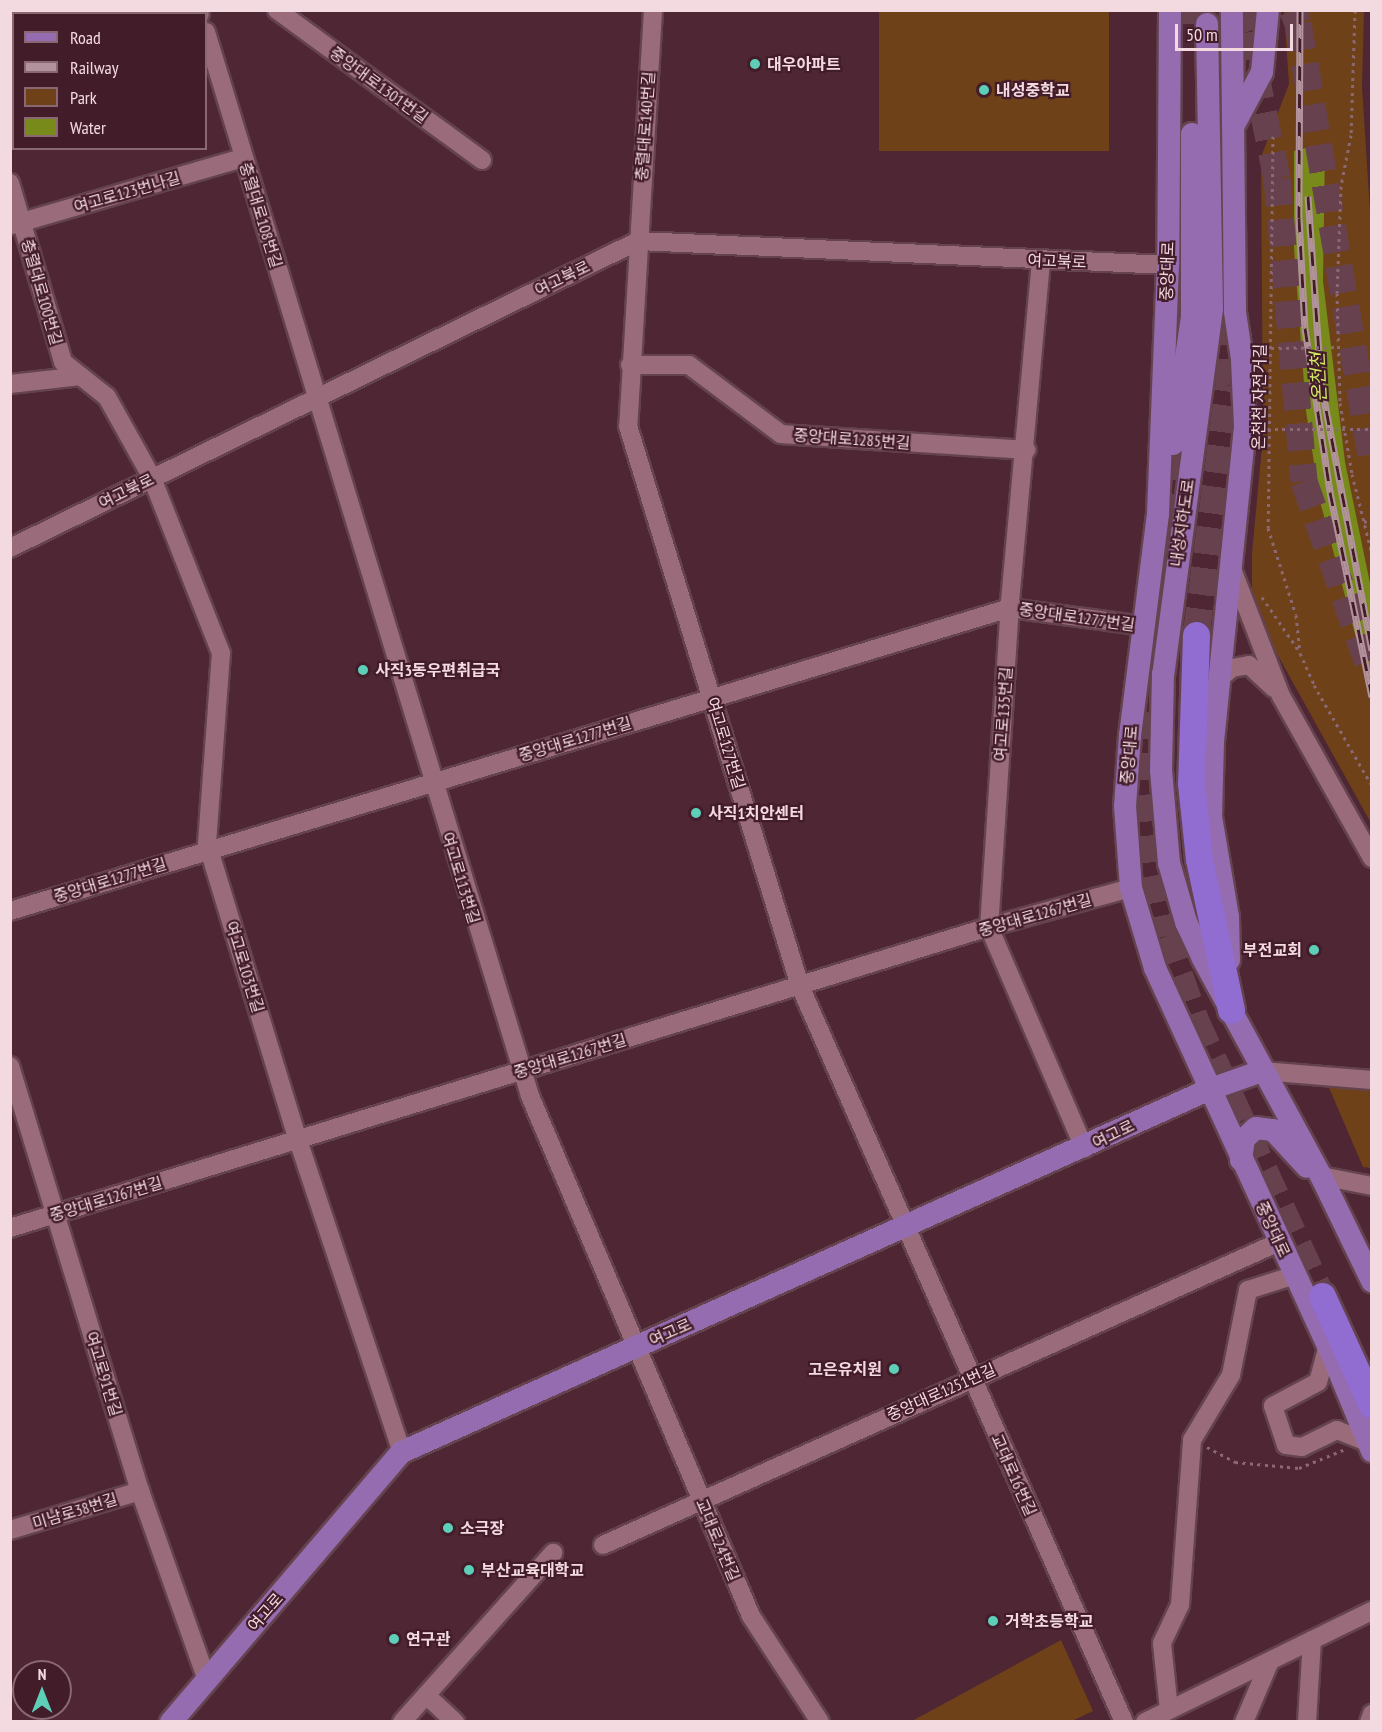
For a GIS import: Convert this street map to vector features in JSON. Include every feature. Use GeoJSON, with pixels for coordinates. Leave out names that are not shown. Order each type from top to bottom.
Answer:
{"type":"FeatureCollection","features":[{"type":"Feature","properties":{"kind":"highway"},"geometry":{"type":"LineString","coordinates":[[1196,635],[1191,783],[1199,859],[1231,1010]]}},
{"type":"Feature","properties":{"kind":"highway"},"geometry":{"type":"LineString","coordinates":[[1322,1296],[1371,1405]]}},
{"type":"Feature","properties":{"kind":"main road","name":"중앙대로"},"geometry":{"type":"LineString","coordinates":[[1170,10],[1168,265],[1158,514],[1125,806],[1131,888],[1155,968],[1208,1089],[1328,1345],[1369,1446]]}},
{"type":"Feature","properties":{"kind":"main road"},"geometry":{"type":"LineString","coordinates":[[1232,10],[1235,312],[1242,359],[1245,426],[1218,680],[1211,817],[1228,917],[1231,1010],[1369,1267]]}},
{"type":"Feature","properties":{"kind":"main road"},"geometry":{"type":"LineString","coordinates":[[1233,127],[1262,72],[1268,10]]}},
{"type":"Feature","properties":{"kind":"main road","name":"내성지하도로"},"geometry":{"type":"LineString","coordinates":[[1158,514],[1170,466],[1192,317],[1200,24],[1212,309],[1167,628],[1161,770],[1169,863],[1186,922],[1231,1010]]}},
{"type":"Feature","properties":{"kind":"main road","name":"여고로"},"geometry":{"type":"LineString","coordinates":[[171,1722],[402,1452],[1083,1149],[1208,1089],[1262,1071]]}},
{"type":"Feature","properties":{"kind":"main road"},"geometry":{"type":"LineString","coordinates":[[1241,1160],[1244,1139],[1250,1133],[1256,1128],[1274,1130],[1299,1162],[1321,1176]]}},
{"type":"Feature","properties":{"kind":"street","name":"중앙대로1301번길"},"geometry":{"type":"LineString","coordinates":[[277,10],[482,160]]}},
{"type":"Feature","properties":{"kind":"street","name":"충렬대로140번길"},"geometry":{"type":"LineString","coordinates":[[638,241],[653,10]]}},
{"type":"Feature","properties":{"kind":"street","name":"충렬대로108번길"},"geometry":{"type":"LineString","coordinates":[[207,35],[316,398]]}},
{"type":"Feature","properties":{"kind":"street","name":"여고로123번나길"},"geometry":{"type":"LineString","coordinates":[[16,224],[243,158]]}},
{"type":"Feature","properties":{"kind":"street","name":"충렬대로100번길"},"geometry":{"type":"LineString","coordinates":[[10,183],[16,224],[63,362],[107,398],[152,477]]}},
{"type":"Feature","properties":{"kind":"street","name":"여고북로"},"geometry":{"type":"LineString","coordinates":[[10,548],[638,241],[1168,265]]}},
{"type":"Feature","properties":{"kind":"street","name":"여고로127번길"},"geometry":{"type":"LineString","coordinates":[[638,241],[628,426],[800,986],[907,1227]]}},
{"type":"Feature","properties":{"kind":"street","name":"여고로135번길"},"geometry":{"type":"LineString","coordinates":[[1041,261],[1026,450],[1010,608],[989,927],[1083,1149]]}},
{"type":"Feature","properties":{"kind":"street","name":"중앙대로1285번길"},"geometry":{"type":"LineString","coordinates":[[630,365],[688,365],[781,434],[1026,450]]}},
{"type":"Feature","properties":{"kind":"street"},"geometry":{"type":"LineString","coordinates":[[10,384],[81,376]]}},
{"type":"Feature","properties":{"kind":"street","name":"여고로113번길"},"geometry":{"type":"LineString","coordinates":[[316,398],[431,783],[522,1071],[634,1348]]}},
{"type":"Feature","properties":{"kind":"street","name":"여고로103번길"},"geometry":{"type":"LineString","coordinates":[[152,477],[221,652],[210,850],[298,1140],[402,1452]]}},
{"type":"Feature","properties":{"kind":"street"},"geometry":{"type":"LineString","coordinates":[[1229,562],[1281,696],[1371,858]]}},
{"type":"Feature","properties":{"kind":"street","name":"중앙대로1277번길"},"geometry":{"type":"LineString","coordinates":[[10,910],[1010,608],[1145,627]]}},
{"type":"Feature","properties":{"kind":"street"},"geometry":{"type":"LineString","coordinates":[[1218,680],[1232,668],[1249,665],[1263,674],[1281,696]]}},
{"type":"Feature","properties":{"kind":"street","name":"중앙대로1267번길"},"geometry":{"type":"LineString","coordinates":[[10,1228],[989,927],[1131,888]]}},
{"type":"Feature","properties":{"kind":"street","name":"여고로91번길"},"geometry":{"type":"LineString","coordinates":[[10,1066],[140,1491],[207,1680]]}},
{"type":"Feature","properties":{"kind":"street"},"geometry":{"type":"LineString","coordinates":[[1262,1071],[1371,1080]]}},
{"type":"Feature","properties":{"kind":"street"},"geometry":{"type":"LineString","coordinates":[[1321,1176],[1371,1186]]}},
{"type":"Feature","properties":{"kind":"street","name":"교대로16번길"},"geometry":{"type":"LineString","coordinates":[[907,1227],[970,1379],[1124,1722]]}},
{"type":"Feature","properties":{"kind":"street","name":"중앙대로1251번길"},"geometry":{"type":"LineString","coordinates":[[603,1545],[1279,1242]]}},
{"type":"Feature","properties":{"kind":"street"},"geometry":{"type":"LineString","coordinates":[[1169,1710],[1162,1643],[1180,1605],[1192,1440],[1231,1375],[1248,1290],[1295,1275]]}},
{"type":"Feature","properties":{"kind":"street"},"geometry":{"type":"LineString","coordinates":[[1328,1345],[1318,1382],[1273,1406],[1286,1445],[1302,1447],[1337,1430],[1369,1446]]}},
{"type":"Feature","properties":{"kind":"street","name":"교대로24번길"},"geometry":{"type":"LineString","coordinates":[[634,1348],[751,1616],[820,1722]]}},
{"type":"Feature","properties":{"kind":"street","name":"미남로38번길"},"geometry":{"type":"LineString","coordinates":[[10,1530],[140,1491]]}},
{"type":"Feature","properties":{"kind":"street"},"geometry":{"type":"LineString","coordinates":[[402,1722],[553,1553]]}},
{"type":"Feature","properties":{"kind":"street"},"geometry":{"type":"LineString","coordinates":[[1145,1722],[1371,1611]]}},
{"type":"Feature","properties":{"kind":"street"},"geometry":{"type":"LineString","coordinates":[[1307,1722],[1312,1640]]}},
{"type":"Feature","properties":{"kind":"street"},"geometry":{"type":"LineString","coordinates":[[1244,1722],[1270,1661]]}},
{"type":"Feature","properties":{"kind":"street"},"geometry":{"type":"LineString","coordinates":[[426,1695],[455,1722]]}},
{"type":"Feature","properties":{"kind":"street"},"geometry":{"type":"LineString","coordinates":[[1369,1722],[1371,1714]]}},
{"type":"Feature","properties":{"kind":"path"},"geometry":{"type":"LineString","coordinates":[[1354,10],[1351,135],[1341,186],[1338,347],[1340,403],[1371,554]]}},
{"type":"Feature","properties":{"kind":"path","name":"온천천 자전거길"},"geometry":{"type":"LineString","coordinates":[[1274,136],[1268,528],[1296,615],[1300,653]]}},
{"type":"Feature","properties":{"kind":"path"},"geometry":{"type":"LineString","coordinates":[[1271,348],[1338,347]]}},
{"type":"Feature","properties":{"kind":"path"},"geometry":{"type":"LineString","coordinates":[[1267,429],[1371,429]]}},
{"type":"Feature","properties":{"kind":"path"},"geometry":{"type":"LineString","coordinates":[[1364,522],[1371,519]]}},
{"type":"Feature","properties":{"kind":"path","name":"온천천 자전거길"},"geometry":{"type":"LineString","coordinates":[[1257,591],[1300,653],[1314,685],[1371,786]]}},
{"type":"Feature","properties":{"kind":"green space","name":"내성중학교"},"geometry":{"type":"Polygon","coordinates":[[[879,11],[1109,11],[1109,151],[879,151],[879,11]]]}},
{"type":"Feature","properties":{"kind":"green space"},"geometry":{"type":"Polygon","coordinates":[[[1284,11],[1364,11],[1362,87],[1371,227],[1371,823],[1252,609],[1252,553],[1263,436],[1261,157],[1289,84],[1284,11]]]}},
{"type":"Feature","properties":{"kind":"green space"},"geometry":{"type":"Polygon","coordinates":[[[1327,1083],[1371,1089],[1371,1168],[1363,1167],[1327,1083]]]}},
{"type":"Feature","properties":{"kind":"green space"},"geometry":{"type":"Polygon","coordinates":[[[1061,1640],[1093,1711],[1072,1721],[912,1721],[1061,1640]]]}},
{"type":"Feature","properties":{"kind":"water","name":"온천천"},"geometry":{"type":"Polygon","coordinates":[[[1313,146],[1325,148],[1323,281],[1345,462],[1371,588],[1371,671],[1359,649],[1320,501],[1306,411],[1294,248],[1294,151],[1313,146]]]}},
{"type":"Feature","properties":{"kind":"tunnel"},"geometry":{"type":"LineString","coordinates":[[1192,10],[1192,24]]}},
{"type":"Feature","properties":{"kind":"tunnel"},"geometry":{"type":"LineString","coordinates":[[1239,10],[1247,32],[1277,178],[1304,481],[1372,674]]}},
{"type":"Feature","properties":{"kind":"tunnel"},"geometry":{"type":"LineString","coordinates":[[1293,10],[1298,23],[1372,462]]}},
{"type":"Feature","properties":{"kind":"tunnel"},"geometry":{"type":"LineString","coordinates":[[1178,269],[1178,374]]}},
{"type":"Feature","properties":{"kind":"tunnel"},"geometry":{"type":"LineString","coordinates":[[1196,635],[1229,385],[1228,308]]}},
{"type":"Feature","properties":{"kind":"tunnel"},"geometry":{"type":"LineString","coordinates":[[1158,643],[1175,418]]}},
{"type":"Feature","properties":{"kind":"tunnel"},"geometry":{"type":"LineString","coordinates":[[1153,712],[1147,794],[1154,875],[1166,936],[1196,1021],[1322,1296]]}},
{"type":"Feature","properties":{"kind":"railway"},"geometry":{"type":"LineString","coordinates":[[1300,10],[1299,218],[1305,328],[1330,492],[1372,697]]}},
{"type":"Feature","properties":{"kind":"railway"},"geometry":{"type":"LineString","coordinates":[[1308,196],[1321,383],[1372,650]]}},
{"type":"Feature","properties":{"kind":"place","name":"대우아파트"},"geometry":{"type":"Point","coordinates":[755,64]}},
{"type":"Feature","properties":{"kind":"place","name":"내성중학교"},"geometry":{"type":"Point","coordinates":[984,90]}},
{"type":"Feature","properties":{"kind":"place","name":"사직3동우편취급국"},"geometry":{"type":"Point","coordinates":[363,670]}},
{"type":"Feature","properties":{"kind":"place","name":"사직1치안센터"},"geometry":{"type":"Point","coordinates":[696,813]}},
{"type":"Feature","properties":{"kind":"place","name":"부전교회"},"geometry":{"type":"Point","coordinates":[1314,950]}},
{"type":"Feature","properties":{"kind":"place","name":"고은유치원"},"geometry":{"type":"Point","coordinates":[894,1369]}},
{"type":"Feature","properties":{"kind":"place","name":"소극장"},"geometry":{"type":"Point","coordinates":[448,1528]}},
{"type":"Feature","properties":{"kind":"place","name":"부산교육대학교"},"geometry":{"type":"Point","coordinates":[469,1570]}},
{"type":"Feature","properties":{"kind":"place","name":"거학초등학교"},"geometry":{"type":"Point","coordinates":[993,1621]}},
{"type":"Feature","properties":{"kind":"place","name":"연구관"},"geometry":{"type":"Point","coordinates":[394,1639]}}]}
